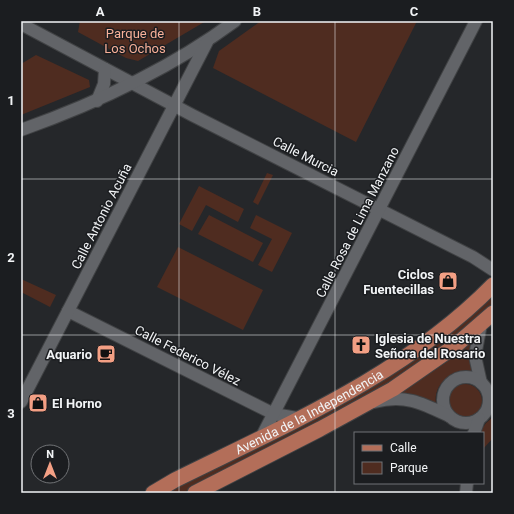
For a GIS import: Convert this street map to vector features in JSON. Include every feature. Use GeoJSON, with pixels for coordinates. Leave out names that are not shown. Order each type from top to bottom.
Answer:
{"type":"FeatureCollection","features":[{"type":"Feature","properties":{"kind":"main road","name":"Avenida de la Independencia"},"geometry":{"type":"LineString","coordinates":[[153,493],[376,377],[413,352],[445,327],[493,285]]}},
{"type":"Feature","properties":{"kind":"main road","name":"Avenida de la Independencia"},"geometry":{"type":"LineString","coordinates":[[195,493],[369,404],[455,346],[493,313]]}},
{"type":"Feature","properties":{"kind":"street"},"geometry":{"type":"LineString","coordinates":[[21,130],[98,101],[207,42],[236,21]]}},
{"type":"Feature","properties":{"kind":"street","name":"Calle Rosa de Lima Manzano"},"geometry":{"type":"LineString","coordinates":[[262,436],[476,21]]}},
{"type":"Feature","properties":{"kind":"street","name":"Calle Murcia"},"geometry":{"type":"LineString","coordinates":[[21,24],[174,105],[379,209],[493,270]]}},
{"type":"Feature","properties":{"kind":"street","name":"Calle Antonio Acuña"},"geometry":{"type":"LineString","coordinates":[[21,402],[207,42]]}},
{"type":"Feature","properties":{"kind":"street"},"geometry":{"type":"LineString","coordinates":[[98,101],[104,84],[105,69]]}},
{"type":"Feature","properties":{"kind":"street","name":"Calle Federico Vélez"},"geometry":{"type":"LineString","coordinates":[[68,311],[274,414],[297,418]]}},
{"type":"Feature","properties":{"kind":"street"},"geometry":{"type":"LineString","coordinates":[[475,432],[485,415],[488,405],[487,389],[475,356],[480,324]]}},
{"type":"Feature","properties":{"kind":"street"},"geometry":{"type":"LineString","coordinates":[[459,432],[445,409],[443,400],[445,391],[450,384],[457,379],[466,377],[474,379],[487,389]]}},
{"type":"Feature","properties":{"kind":"street","name":"Avenida de la Independencia"},"geometry":{"type":"LineString","coordinates":[[369,404],[399,398],[414,400],[451,418]]}},
{"type":"Feature","properties":{"kind":"street"},"geometry":{"type":"LineString","coordinates":[[451,418],[466,423],[485,415]]}},
{"type":"Feature","properties":{"kind":"green space","name":"Parque de Los Ochos"},"geometry":{"type":"Polygon","coordinates":[[[80,21],[206,21],[138,61],[126,58],[78,32],[80,21]]]}},
{"type":"Feature","properties":{"kind":"green space"},"geometry":{"type":"Polygon","coordinates":[[[261,21],[417,21],[356,142],[213,68],[219,51],[261,21]]]}},
{"type":"Feature","properties":{"kind":"green space","name":"Parque de Los Ochos"},"geometry":{"type":"Polygon","coordinates":[[[36,55],[89,80],[90,87],[21,115],[21,64],[36,55]]]}},
{"type":"Feature","properties":{"kind":"green space"},"geometry":{"type":"Polygon","coordinates":[[[267,173],[273,175],[258,205],[253,202],[267,173]]]}},
{"type":"Feature","properties":{"kind":"green space"},"geometry":{"type":"Polygon","coordinates":[[[199,186],[244,209],[238,222],[206,205],[192,231],[179,224],[199,186]]]}},
{"type":"Feature","properties":{"kind":"green space"},"geometry":{"type":"Polygon","coordinates":[[[209,215],[263,243],[253,262],[198,234],[209,215]]]}},
{"type":"Feature","properties":{"kind":"green space"},"geometry":{"type":"Polygon","coordinates":[[[256,215],[292,233],[272,272],[258,265],[272,239],[250,228],[256,215]]]}},
{"type":"Feature","properties":{"kind":"green space"},"geometry":{"type":"Polygon","coordinates":[[[178,247],[263,290],[243,330],[157,287],[178,247]]]}},
{"type":"Feature","properties":{"kind":"green space"},"geometry":{"type":"Polygon","coordinates":[[[21,279],[56,295],[50,307],[21,292],[21,279]]]}},
{"type":"Feature","properties":{"kind":"green space"},"geometry":{"type":"Polygon","coordinates":[[[493,294],[493,305],[468,328],[374,395],[184,493],[167,493],[248,451],[493,294]]]}},
{"type":"Feature","properties":{"kind":"green space"},"geometry":{"type":"Polygon","coordinates":[[[471,341],[470,357],[472,372],[458,373],[445,379],[438,390],[436,404],[410,394],[397,394],[471,341]]]}},
{"type":"Feature","properties":{"kind":"green space"},"geometry":{"type":"Polygon","coordinates":[[[462,384],[468,384],[472,385],[479,391],[482,401],[481,408],[475,415],[468,418],[462,418],[458,417],[451,411],[448,404],[448,398],[449,394],[455,387],[462,384]]]}},
{"type":"Feature","properties":{"kind":"green space"},"geometry":{"type":"Polygon","coordinates":[[[493,417],[493,438],[484,448],[484,432],[480,432],[486,423],[493,417]]]}},
{"type":"Feature","properties":{"kind":"place","name":"Ciclos Fuentecillas"},"geometry":{"type":"Point","coordinates":[448,281]}},
{"type":"Feature","properties":{"kind":"place","name":"Iglesia de Nuestra Señora del Rosario"},"geometry":{"type":"Point","coordinates":[361,345]}},
{"type":"Feature","properties":{"kind":"place","name":"Aquario"},"geometry":{"type":"Point","coordinates":[106,354]}},
{"type":"Feature","properties":{"kind":"place","name":"El Horno"},"geometry":{"type":"Point","coordinates":[38,403]}}]}
